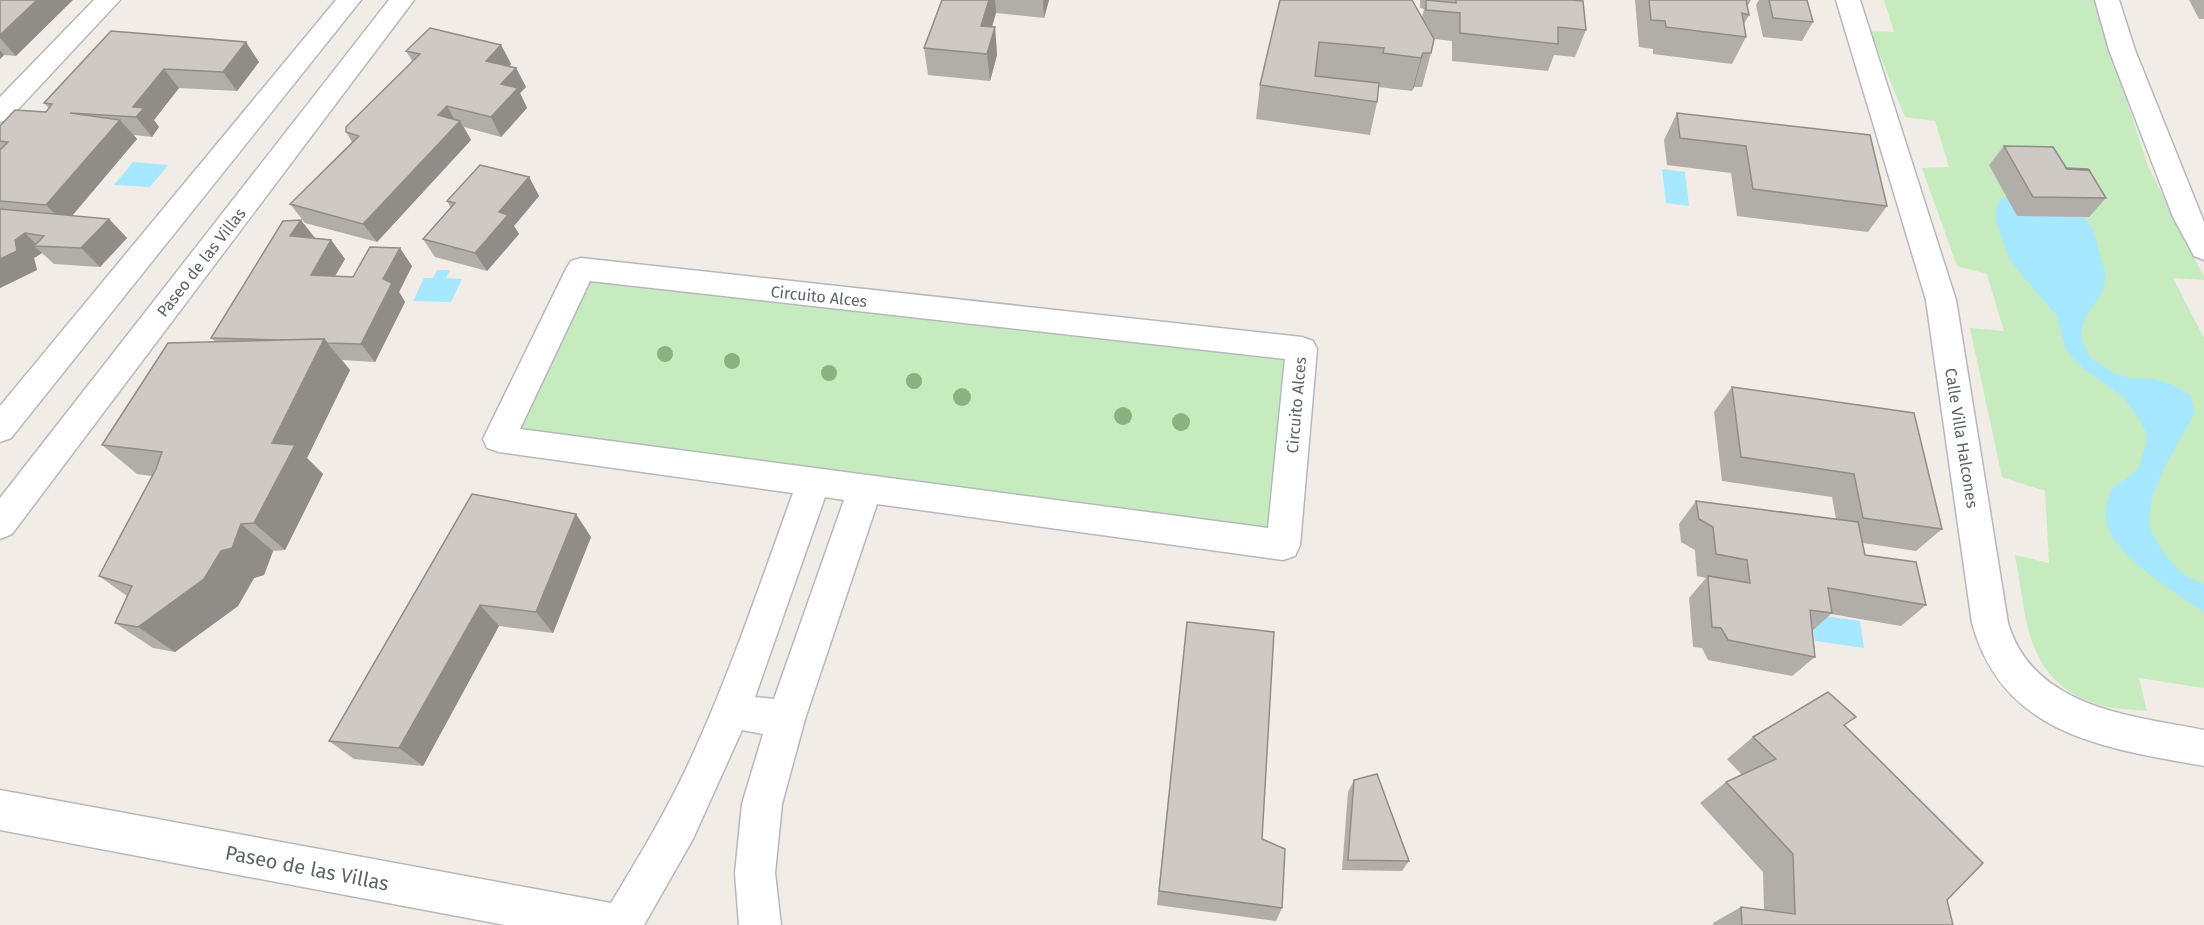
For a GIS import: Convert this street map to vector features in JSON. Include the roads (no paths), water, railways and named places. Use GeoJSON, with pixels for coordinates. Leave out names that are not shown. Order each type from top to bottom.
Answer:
{"type":"FeatureCollection","features":[{"type":"Feature","properties":{"kind":"street"},"geometry":{"type":"LineString","coordinates":[[0,113],[108,0]]}},
{"type":"Feature","properties":{"kind":"street"},"geometry":{"type":"LineString","coordinates":[[0,429],[349,0]]}},
{"type":"Feature","properties":{"kind":"street","name":"Paseo de las Villas"},"geometry":{"type":"LineString","coordinates":[[0,524],[402,0]]}},
{"type":"Feature","properties":{"kind":"street","name":"Calle Villa Halcones"},"geometry":{"type":"LineString","coordinates":[[1848,0],[1941,300],[1990,623],[1999,652],[2033,693],[2065,715],[2097,727],[2204,748]]}},
{"type":"Feature","properties":{"kind":"street"},"geometry":{"type":"LineString","coordinates":[[2107,0],[2122,50],[2187,217],[2204,249]]}},
{"type":"Feature","properties":{"kind":"street","name":"Circuito Alces"},"geometry":{"type":"LineString","coordinates":[[581,269],[1302,349],[1283,545],[865,489],[499,439],[581,269]]}},
{"type":"Feature","properties":{"kind":"street"},"geometry":{"type":"LineString","coordinates":[[621,925],[660,862],[688,808],[730,711],[814,482]]}},
{"type":"Feature","properties":{"kind":"street"},"geometry":{"type":"LineString","coordinates":[[760,925],[754,873],[762,804],[786,718],[865,489]]}},
{"type":"Feature","properties":{"kind":"street"},"geometry":{"type":"LineString","coordinates":[[730,711],[786,718]]}},
{"type":"Feature","properties":{"kind":"street","name":"Paseo de las Villas"},"geometry":{"type":"LineString","coordinates":[[0,810],[615,925]]}},
{"type":"Feature","properties":{"kind":"water"},"geometry":{"type":"Polygon","coordinates":[[[133,162],[168,165],[150,187],[114,185],[133,162]]]}},
{"type":"Feature","properties":{"kind":"water"},"geometry":{"type":"Polygon","coordinates":[[[1662,169],[1685,172],[1689,206],[1666,203],[1662,169]]]}},
{"type":"Feature","properties":{"kind":"water"},"geometry":{"type":"Polygon","coordinates":[[[2020,195],[2078,208],[2093,230],[2106,275],[2103,291],[2086,316],[2082,327],[2082,341],[2091,358],[2114,373],[2134,379],[2151,378],[2171,384],[2190,395],[2195,413],[2164,470],[2149,516],[2153,535],[2177,569],[2204,584],[2204,612],[2147,572],[2120,547],[2111,534],[2106,521],[2106,509],[2111,489],[2138,470],[2147,434],[2123,397],[2085,370],[2066,350],[2057,316],[2011,262],[1996,222],[1996,208],[2000,199],[2020,195]]]}},
{"type":"Feature","properties":{"kind":"water"},"geometry":{"type":"Polygon","coordinates":[[[437,270],[450,270],[446,278],[462,279],[451,302],[413,301],[424,278],[433,278],[437,270]]]}},
{"type":"Feature","properties":{"kind":"water"},"geometry":{"type":"Polygon","coordinates":[[[1811,614],[1860,621],[1864,648],[1815,641],[1811,614]]]}}]}
